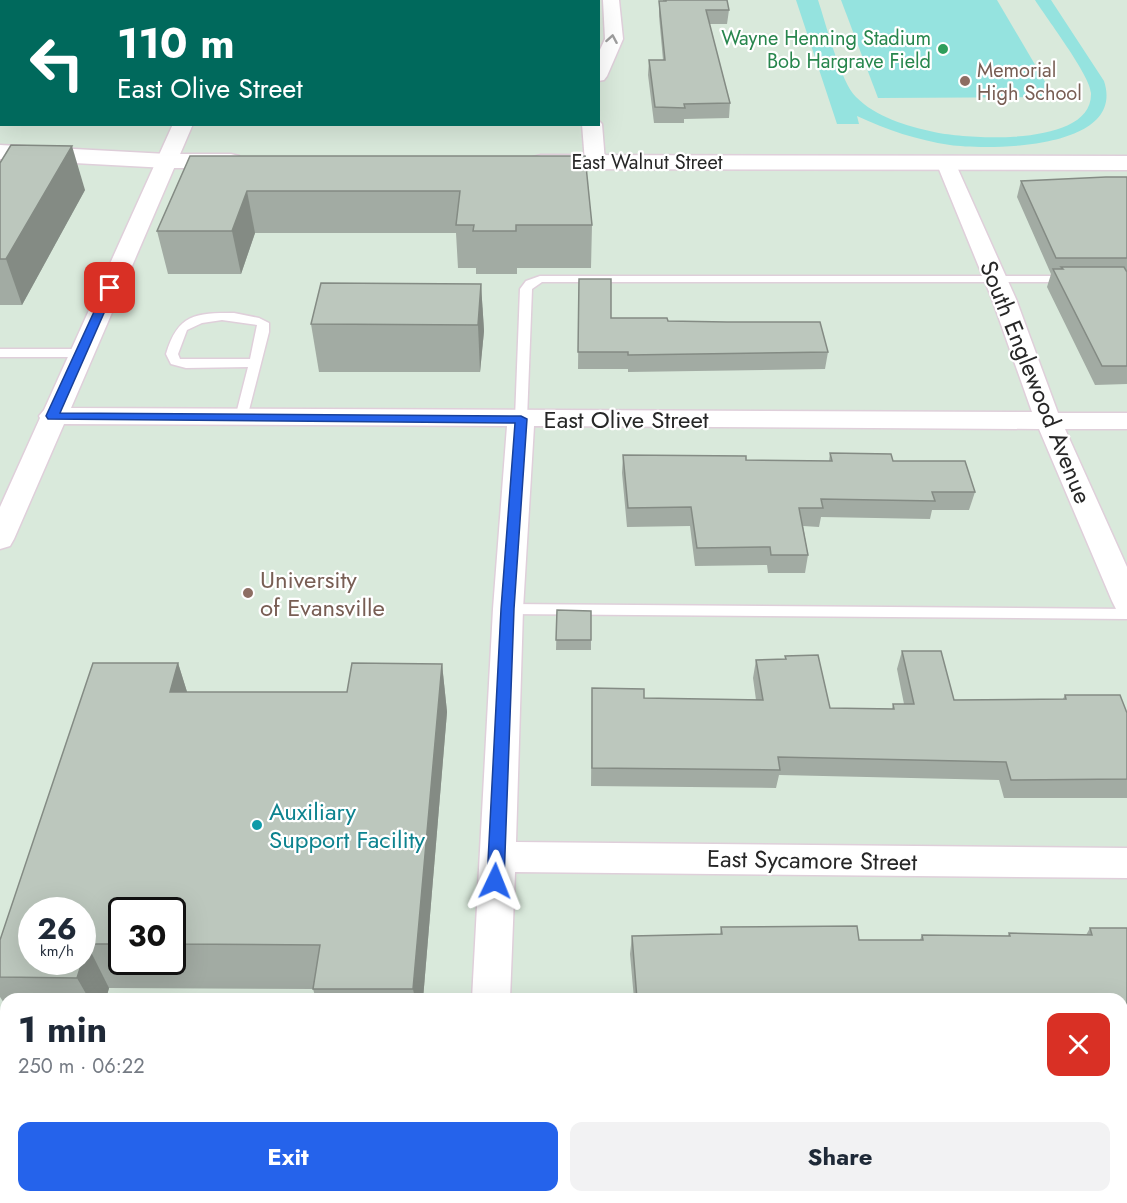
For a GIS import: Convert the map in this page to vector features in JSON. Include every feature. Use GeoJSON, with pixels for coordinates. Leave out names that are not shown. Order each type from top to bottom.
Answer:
{"type":"FeatureCollection","features":[{"type":"Feature","properties":{"kind":"street"},"geometry":{"type":"LineString","coordinates":[[600,71],[614,39],[611,0]]}},
{"type":"Feature","properties":{"kind":"street"},"geometry":{"type":"LineString","coordinates":[[0,539],[52,416],[182,126]]}},
{"type":"Feature","properties":{"kind":"street"},"geometry":{"type":"LineString","coordinates":[[592,126],[595,162]]}},
{"type":"Feature","properties":{"kind":"street"},"geometry":{"type":"LineString","coordinates":[[0,152],[167,161]]}},
{"type":"Feature","properties":{"kind":"street"},"geometry":{"type":"LineString","coordinates":[[0,169],[167,161],[253,161]]}},
{"type":"Feature","properties":{"kind":"street","name":"East Walnut Street"},"geometry":{"type":"LineString","coordinates":[[524,162],[1127,163]]}},
{"type":"Feature","properties":{"kind":"street","name":"South Englewood Avenue"},"geometry":{"type":"LineString","coordinates":[[946,162],[995,278],[1048,420],[1127,602]]}},
{"type":"Feature","properties":{"kind":"street","name":"East Olive Street"},"geometry":{"type":"LineString","coordinates":[[52,416],[1127,421]]}},
{"type":"Feature","properties":{"kind":"street"},"geometry":{"type":"LineString","coordinates":[[491,993],[508,609],[521,419]]}},
{"type":"Feature","properties":{"kind":"street","name":"East Sycamore Street"},"geometry":{"type":"LineString","coordinates":[[496,857],[1127,863]]}},
{"type":"Feature","properties":{"kind":"lane"},"geometry":{"type":"LineString","coordinates":[[521,419],[526,289],[530,282],[540,279],[1083,279]]}},
{"type":"Feature","properties":{"kind":"lane"},"geometry":{"type":"LineString","coordinates":[[241,418],[263,332],[262,323],[245,317],[203,318],[192,321],[178,334],[172,354],[175,361],[186,364],[255,363]]}},
{"type":"Feature","properties":{"kind":"lane"},"geometry":{"type":"LineString","coordinates":[[0,352],[81,352]]}},
{"type":"Feature","properties":{"kind":"lane"},"geometry":{"type":"LineString","coordinates":[[508,609],[1127,614]]}},
{"type":"Feature","properties":{"kind":"shaded area"},"geometry":{"type":"Polygon","coordinates":[[[796,0],[818,0],[839,66],[850,90],[873,110],[902,124],[950,135],[1025,136],[1051,131],[1072,123],[1086,111],[1091,93],[1084,74],[1035,0],[1051,0],[1104,81],[1105,104],[1095,121],[1075,133],[1049,141],[1021,145],[968,147],[938,143],[902,134],[857,116],[859,124],[837,124],[796,0]]]}},
{"type":"Feature","properties":{"kind":"shaded area","name":"Wayne Henning Stadium Bob Hargrave Field"},"geometry":{"type":"Polygon","coordinates":[[[841,0],[997,0],[1054,97],[878,98],[841,0]]]}},
{"type":"Feature","properties":{"kind":"building"},"geometry":{"type":"Polygon","coordinates":[[[727,0],[729,10],[706,10],[730,103],[684,104],[685,108],[655,107],[649,60],[665,60],[659,1],[727,0]]]}},
{"type":"Feature","properties":{"kind":"building"},"geometry":{"type":"Polygon","coordinates":[[[11,145],[72,146],[6,259],[0,259],[0,163],[11,145]]]}},
{"type":"Feature","properties":{"kind":"building"},"geometry":{"type":"Polygon","coordinates":[[[190,156],[585,156],[592,225],[516,225],[516,231],[473,231],[474,225],[456,225],[460,191],[247,191],[232,231],[157,231],[190,156]]]}},
{"type":"Feature","properties":{"kind":"building"},"geometry":{"type":"Polygon","coordinates":[[[1127,177],[1127,258],[1056,258],[1021,181],[1127,177]]]}},
{"type":"Feature","properties":{"kind":"building"},"geometry":{"type":"Polygon","coordinates":[[[1061,267],[1124,267],[1127,272],[1127,366],[1102,366],[1053,269],[1063,269],[1061,267]]]}},
{"type":"Feature","properties":{"kind":"building"},"geometry":{"type":"Polygon","coordinates":[[[579,279],[611,279],[611,318],[667,318],[668,321],[820,322],[828,352],[628,355],[628,352],[578,352],[579,279]]]}},
{"type":"Feature","properties":{"kind":"building"},"geometry":{"type":"Polygon","coordinates":[[[321,283],[481,284],[478,325],[311,324],[321,283]]]}},
{"type":"Feature","properties":{"kind":"building"},"geometry":{"type":"Polygon","coordinates":[[[830,453],[891,454],[893,461],[965,461],[975,492],[932,492],[935,501],[821,499],[823,508],[799,508],[808,555],[771,555],[770,547],[697,548],[691,507],[628,508],[623,455],[746,456],[746,460],[832,461],[830,453]]]}},
{"type":"Feature","properties":{"kind":"building"},"geometry":{"type":"Polygon","coordinates":[[[557,610],[591,611],[591,640],[556,640],[557,610]]]}},
{"type":"Feature","properties":{"kind":"building"},"geometry":{"type":"Polygon","coordinates":[[[902,651],[941,651],[954,700],[1066,699],[1065,695],[1120,695],[1127,713],[1127,779],[1011,780],[1006,762],[778,757],[780,770],[592,768],[592,688],[644,689],[644,698],[763,700],[756,660],[818,655],[830,708],[894,709],[893,704],[914,704],[902,651]]]}},
{"type":"Feature","properties":{"kind":"building","name":"Auxiliary Support Facility"},"geometry":{"type":"Polygon","coordinates":[[[93,663],[178,663],[170,692],[347,692],[352,663],[442,664],[413,989],[313,989],[320,945],[186,944],[186,897],[108,897],[108,944],[96,944],[96,897],[18,897],[18,975],[78,975],[77,978],[0,977],[0,940],[93,663]]]}},
{"type":"Feature","properties":{"kind":"building"},"geometry":{"type":"Polygon","coordinates":[[[857,926],[859,940],[923,940],[922,935],[1010,936],[1009,933],[1092,935],[1090,928],[1127,928],[1127,993],[637,993],[632,936],[722,934],[721,927],[857,926]]]}},
{"type":"Feature","properties":{"kind":"place","name":"Wayne Henning Stadium Bob Hargrave Field"},"geometry":{"type":"Point","coordinates":[943,49]}},
{"type":"Feature","properties":{"kind":"place","name":"Memorial High School"},"geometry":{"type":"Point","coordinates":[965,81]}},
{"type":"Feature","properties":{"kind":"place","name":"University of Evansville"},"geometry":{"type":"Point","coordinates":[248,593]}},
{"type":"Feature","properties":{"kind":"place","name":"Auxiliary Support Facility"},"geometry":{"type":"Point","coordinates":[257,825]}},
{"type":"Feature","properties":{"kind":"route"},"geometry":{"type":"LineString","coordinates":[[110,288],[52,416],[521,419],[508,609],[495,881]]}}]}
